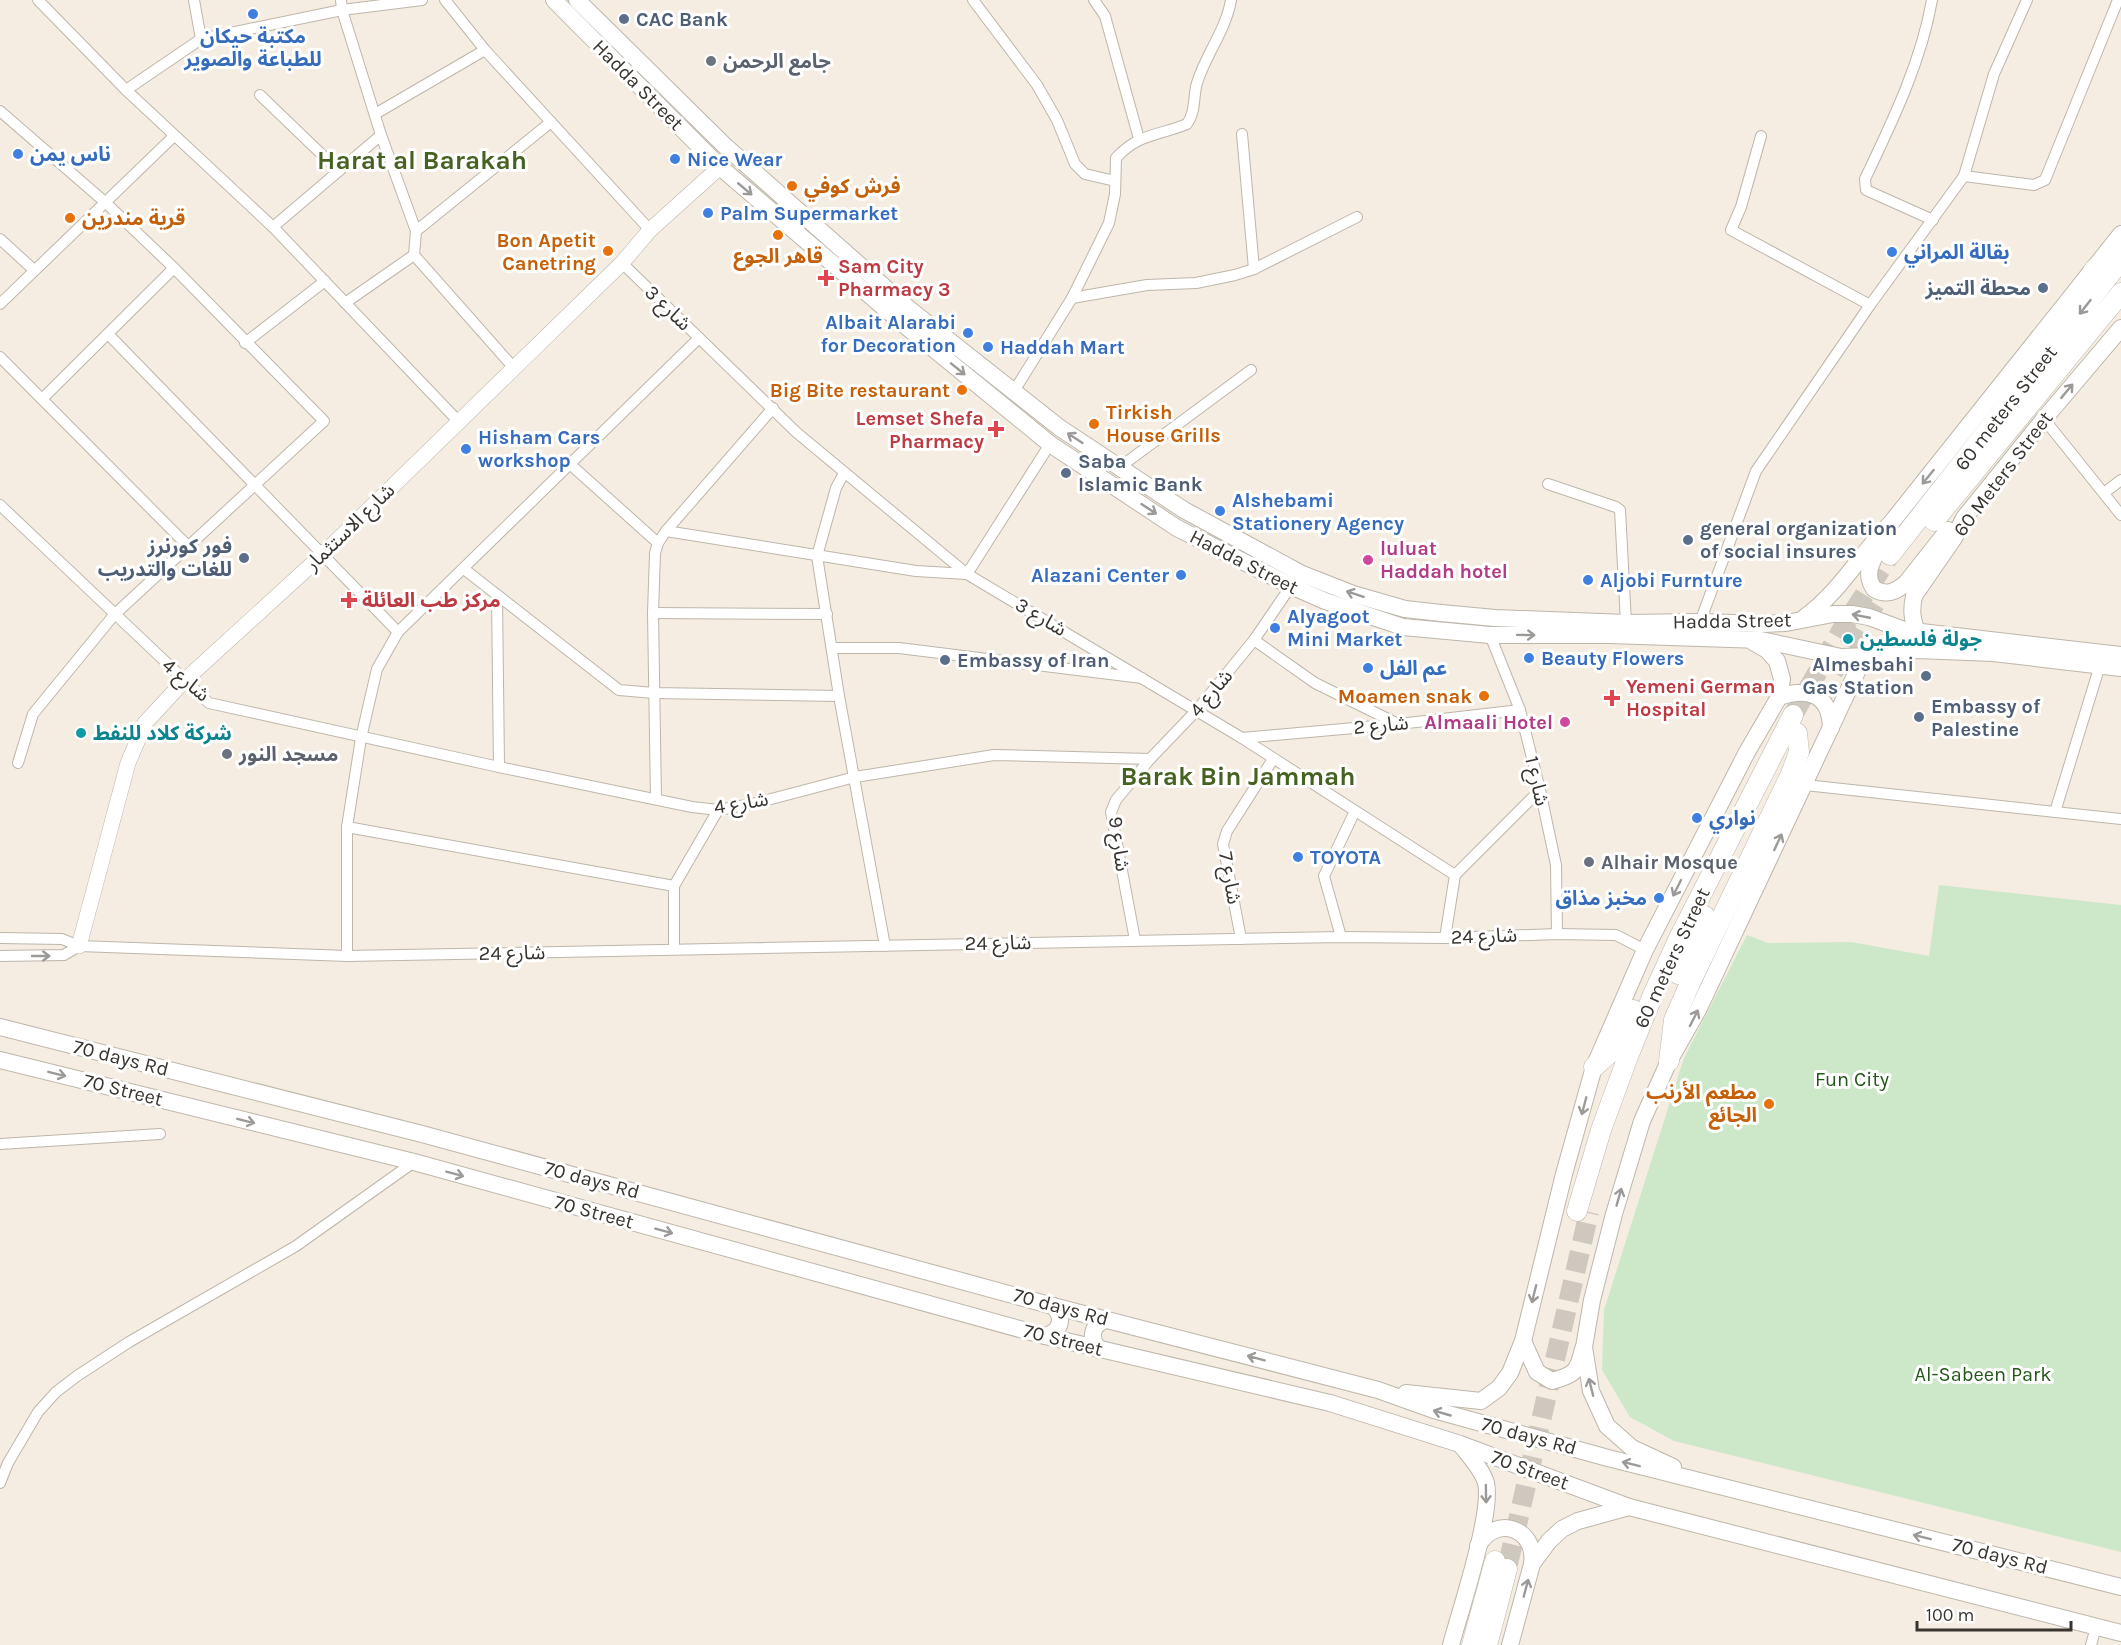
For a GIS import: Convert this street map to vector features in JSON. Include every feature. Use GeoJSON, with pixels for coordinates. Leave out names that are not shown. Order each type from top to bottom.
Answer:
{"type":"FeatureCollection","features":[{"type":"Feature","properties":{"kind":"highway"},"geometry":{"type":"LineString","coordinates":[[2093,271],[2121,248]]}},
{"type":"Feature","properties":{"kind":"highway","name":"60 meters Street"},"geometry":{"type":"LineString","coordinates":[[2121,260],[1895,559],[2121,293]]}},
{"type":"Feature","properties":{"kind":"highway"},"geometry":{"type":"LineString","coordinates":[[1594,1067],[1613,1050],[1621,1037],[1761,751],[1794,725],[1799,752],[1791,774],[1674,1020],[1669,1060]]}},
{"type":"Feature","properties":{"kind":"highway","name":"60 meters Street"},"geometry":{"type":"LineString","coordinates":[[1583,1212],[1640,1058],[1794,725]]}},
{"type":"Feature","properties":{"kind":"highway"},"geometry":{"type":"LineString","coordinates":[[1472,1645],[1501,1563],[1487,1645]]}},
{"type":"Feature","properties":{"kind":"main road","name":"Hadda Street"},"geometry":{"type":"LineString","coordinates":[[554,0],[720,167],[902,323],[1050,444],[1177,528],[1325,601],[1403,627],[1442,631],[1761,640],[1841,657],[1917,650],[1993,653],[2121,668]]}},
{"type":"Feature","properties":{"kind":"main road","name":"Hadda Street"},"geometry":{"type":"LineString","coordinates":[[577,0],[741,160],[908,308],[1060,428],[1184,510],[1302,574],[1353,594],[1405,609],[1441,613],[1496,618],[1626,623],[1762,624],[1833,614],[1852,614],[1917,632],[2121,655]]}},
{"type":"Feature","properties":{"kind":"main road","name":"60 Meters Street"},"geometry":{"type":"LineString","coordinates":[[1802,620],[1820,606],[1874,540],[1891,523],[2121,234]]}},
{"type":"Feature","properties":{"kind":"main road","name":"60 Meters Street"},"geometry":{"type":"LineString","coordinates":[[1917,632],[1911,606],[1914,596],[1954,538],[1964,518],[2121,328]]}},
{"type":"Feature","properties":{"kind":"main road"},"geometry":{"type":"LineString","coordinates":[[1891,523],[1869,567],[1868,576],[1874,589],[1886,593],[1899,590],[1945,532],[1964,518]]}},
{"type":"Feature","properties":{"kind":"main road"},"geometry":{"type":"LineString","coordinates":[[1441,613],[1442,631]]}},
{"type":"Feature","properties":{"kind":"main road"},"geometry":{"type":"LineString","coordinates":[[1378,1390],[1481,1401],[1499,1388],[1510,1373],[1523,1341],[1564,1174],[1594,1067],[1645,950],[1747,752],[1779,697],[1782,679],[1777,660],[1767,650],[1749,640]]}},
{"type":"Feature","properties":{"kind":"main road"},"geometry":{"type":"LineString","coordinates":[[1523,1341],[1537,1372],[1552,1381],[1570,1377],[1579,1365],[1592,1299],[1642,1121],[1669,1060],[1698,1010],[1862,661],[1870,656]]}},
{"type":"Feature","properties":{"kind":"main road"},"geometry":{"type":"LineString","coordinates":[[1779,697],[1804,691],[1816,696],[1826,705],[1831,718],[1831,728]]}},
{"type":"Feature","properties":{"kind":"main road","name":"70 days Rd"},"geometry":{"type":"LineString","coordinates":[[0,1027],[422,1134],[1053,1306],[1378,1390],[1434,1410],[1712,1485],[2121,1587]]}},
{"type":"Feature","properties":{"kind":"main road","name":"70 Street"},"geometry":{"type":"LineString","coordinates":[[0,1059],[414,1162],[1045,1336],[1185,1367],[1330,1403],[1460,1444],[1629,1507],[2121,1633]]}},
{"type":"Feature","properties":{"kind":"main road"},"geometry":{"type":"LineString","coordinates":[[1045,1336],[1054,1332],[1060,1323],[1059,1314],[1053,1306]]}},
{"type":"Feature","properties":{"kind":"main road"},"geometry":{"type":"LineString","coordinates":[[1100,1350],[1094,1342],[1093,1332],[1098,1323],[1107,1320]]}},
{"type":"Feature","properties":{"kind":"main road"},"geometry":{"type":"LineString","coordinates":[[1584,1347],[1591,1391],[1607,1426],[1632,1448],[1712,1485]]}},
{"type":"Feature","properties":{"kind":"main road"},"geometry":{"type":"LineString","coordinates":[[1451,1645],[1478,1546],[1487,1501],[1486,1486],[1481,1473],[1460,1444]]}},
{"type":"Feature","properties":{"kind":"main road"},"geometry":{"type":"LineString","coordinates":[[1532,1564],[1549,1541],[1570,1525],[1629,1507]]}},
{"type":"Feature","properties":{"kind":"main road"},"geometry":{"type":"LineString","coordinates":[[1478,1546],[1486,1534],[1492,1530],[1506,1528],[1514,1529],[1526,1537],[1530,1543],[1532,1564],[1510,1645]]}},
{"type":"Feature","properties":{"kind":"street"},"geometry":{"type":"LineString","coordinates":[[38,0],[126,90],[273,227],[459,422]]}},
{"type":"Feature","properties":{"kind":"street"},"geometry":{"type":"LineString","coordinates":[[194,0],[201,39]]}},
{"type":"Feature","properties":{"kind":"street"},"geometry":{"type":"LineString","coordinates":[[126,90],[201,39],[341,5],[422,0]]}},
{"type":"Feature","properties":{"kind":"street"},"geometry":{"type":"LineString","coordinates":[[445,0],[485,50],[650,230]]}},
{"type":"Feature","properties":{"kind":"street"},"geometry":{"type":"LineString","coordinates":[[973,0],[1037,85],[1057,120],[1075,164],[1085,174],[1115,181]]}},
{"type":"Feature","properties":{"kind":"street"},"geometry":{"type":"LineString","coordinates":[[1094,0],[1105,16],[1139,139]]}},
{"type":"Feature","properties":{"kind":"street"},"geometry":{"type":"LineString","coordinates":[[1014,391],[1071,298],[1109,223],[1115,194],[1116,158],[1124,149],[1139,139],[1187,124],[1198,82],[1228,19],[1232,0]]}},
{"type":"Feature","properties":{"kind":"street"},"geometry":{"type":"LineString","coordinates":[[1932,0],[1928,23],[1898,109],[1865,179],[1866,190],[1933,220]]}},
{"type":"Feature","properties":{"kind":"street"},"geometry":{"type":"LineString","coordinates":[[1700,622],[1756,471],[1870,305],[1964,177],[1994,75],[2027,0]]}},
{"type":"Feature","properties":{"kind":"street"},"geometry":{"type":"LineString","coordinates":[[1964,177],[2034,185],[2045,180],[2118,0]]}},
{"type":"Feature","properties":{"kind":"street"},"geometry":{"type":"LineString","coordinates":[[341,5],[381,135],[416,231],[414,255],[514,368]]}},
{"type":"Feature","properties":{"kind":"street"},"geometry":{"type":"LineString","coordinates":[[375,114],[485,50]]}},
{"type":"Feature","properties":{"kind":"street"},"geometry":{"type":"LineString","coordinates":[[260,95],[339,171]]}},
{"type":"Feature","properties":{"kind":"street"},"geometry":{"type":"LineString","coordinates":[[0,111],[106,203],[174,267],[245,343],[324,421],[114,615],[33,714],[18,763]]}},
{"type":"Feature","properties":{"kind":"street"},"geometry":{"type":"LineString","coordinates":[[416,231],[550,122]]}},
{"type":"Feature","properties":{"kind":"street"},"geometry":{"type":"LineString","coordinates":[[1242,134],[1254,269]]}},
{"type":"Feature","properties":{"kind":"street"},"geometry":{"type":"LineString","coordinates":[[273,227],[381,135]]}},
{"type":"Feature","properties":{"kind":"street"},"geometry":{"type":"LineString","coordinates":[[0,304],[174,136]]}},
{"type":"Feature","properties":{"kind":"street"},"geometry":{"type":"LineString","coordinates":[[1761,136],[1741,207],[1731,230],[1870,305]]}},
{"type":"Feature","properties":{"kind":"street","name":"شارع الاستثمار"},"geometry":{"type":"LineString","coordinates":[[79,946],[128,763],[145,723],[184,681],[323,554],[622,263],[650,230],[720,167]]}},
{"type":"Feature","properties":{"kind":"street"},"geometry":{"type":"LineString","coordinates":[[1071,298],[1147,285],[1196,284],[1254,269],[1357,217]]}},
{"type":"Feature","properties":{"kind":"street"},"geometry":{"type":"LineString","coordinates":[[0,239],[34,270]]}},
{"type":"Feature","properties":{"kind":"street"},"geometry":{"type":"LineString","coordinates":[[345,303],[414,255]]}},
{"type":"Feature","properties":{"kind":"street","name":"شارع 3"},"geometry":{"type":"LineString","coordinates":[[622,263],[796,432],[968,573],[1197,710],[1455,875]]}},
{"type":"Feature","properties":{"kind":"street"},"geometry":{"type":"LineString","coordinates":[[42,399],[174,267]]}},
{"type":"Feature","properties":{"kind":"street"},"geometry":{"type":"LineString","coordinates":[[245,343],[325,281]]}},
{"type":"Feature","properties":{"kind":"street"},"geometry":{"type":"LineString","coordinates":[[108,334],[398,632]]}},
{"type":"Feature","properties":{"kind":"street"},"geometry":{"type":"LineString","coordinates":[[347,956],[347,827],[362,738],[377,669],[398,632],[699,338]]}},
{"type":"Feature","properties":{"kind":"street"},"geometry":{"type":"LineString","coordinates":[[0,357],[188,546]]}},
{"type":"Feature","properties":{"kind":"street"},"geometry":{"type":"LineString","coordinates":[[1120,467],[1251,370]]}},
{"type":"Feature","properties":{"kind":"street"},"geometry":{"type":"LineString","coordinates":[[656,799],[653,613],[658,543],[773,408]]}},
{"type":"Feature","properties":{"kind":"street"},"geometry":{"type":"LineString","coordinates":[[2044,419],[2121,514]]}},
{"type":"Feature","properties":{"kind":"street"},"geometry":{"type":"LineString","coordinates":[[666,531],[916,571],[968,573],[1050,444]]}},
{"type":"Feature","properties":{"kind":"street"},"geometry":{"type":"LineString","coordinates":[[571,465],[658,543]]}},
{"type":"Feature","properties":{"kind":"street"},"geometry":{"type":"LineString","coordinates":[[844,473],[836,488],[817,556],[839,696],[885,946]]}},
{"type":"Feature","properties":{"kind":"street"},"geometry":{"type":"LineString","coordinates":[[2104,493],[2121,480]]}},
{"type":"Feature","properties":{"kind":"street"},"geometry":{"type":"LineString","coordinates":[[1548,484],[1620,510],[1626,623]]}},
{"type":"Feature","properties":{"kind":"street","name":"شارع 4"},"geometry":{"type":"LineString","coordinates":[[0,505],[209,703],[499,767],[718,810],[752,804],[855,777],[994,755],[1150,759],[1197,710],[1254,640],[1291,586]]}},
{"type":"Feature","properties":{"kind":"street"},"geometry":{"type":"LineString","coordinates":[[464,569],[619,690],[654,693],[839,696]]}},
{"type":"Feature","properties":{"kind":"street"},"geometry":{"type":"LineString","coordinates":[[497,595],[499,767]]}},
{"type":"Feature","properties":{"kind":"street"},"geometry":{"type":"LineString","coordinates":[[653,613],[827,614]]}},
{"type":"Feature","properties":{"kind":"street","name":"شارع 1"},"geometry":{"type":"LineString","coordinates":[[1490,634],[1520,710],[1540,790],[1556,865],[1557,934]]}},
{"type":"Feature","properties":{"kind":"street"},"geometry":{"type":"LineString","coordinates":[[1254,640],[1316,682],[1399,724]]}},
{"type":"Feature","properties":{"kind":"street"},"geometry":{"type":"LineString","coordinates":[[832,648],[899,648],[1146,679]]}},
{"type":"Feature","properties":{"kind":"street"},"geometry":{"type":"LineString","coordinates":[[2055,812],[2100,665]]}},
{"type":"Feature","properties":{"kind":"street","name":"شارع 2"},"geometry":{"type":"LineString","coordinates":[[1242,738],[1399,724],[1520,710]]}},
{"type":"Feature","properties":{"kind":"street","name":"شارع 9"},"geometry":{"type":"LineString","coordinates":[[1135,940],[1112,812],[1116,800],[1150,759]]}},
{"type":"Feature","properties":{"kind":"street","name":"شارع 7"},"geometry":{"type":"LineString","coordinates":[[1241,939],[1223,844],[1227,831],[1273,759]]}},
{"type":"Feature","properties":{"kind":"street"},"geometry":{"type":"LineString","coordinates":[[1805,785],[2121,819]]}},
{"type":"Feature","properties":{"kind":"street"},"geometry":{"type":"LineString","coordinates":[[1445,938],[1455,875],[1540,790]]}},
{"type":"Feature","properties":{"kind":"street"},"geometry":{"type":"LineString","coordinates":[[674,949],[674,886],[718,810]]}},
{"type":"Feature","properties":{"kind":"street"},"geometry":{"type":"LineString","coordinates":[[1341,937],[1324,876],[1355,811]]}},
{"type":"Feature","properties":{"kind":"street"},"geometry":{"type":"LineString","coordinates":[[347,827],[674,886]]}},
{"type":"Feature","properties":{"kind":"street","name":"شارع 24"},"geometry":{"type":"LineString","coordinates":[[79,946],[347,956],[1135,940],[1445,938],[1557,934],[1616,935],[1645,950]]}},
{"type":"Feature","properties":{"kind":"street"},"geometry":{"type":"LineString","coordinates":[[0,938],[62,939],[79,946]]}},
{"type":"Feature","properties":{"kind":"street"},"geometry":{"type":"LineString","coordinates":[[0,956],[64,955],[79,946]]}},
{"type":"Feature","properties":{"kind":"street"},"geometry":{"type":"LineString","coordinates":[[0,1144],[160,1134]]}},
{"type":"Feature","properties":{"kind":"street"},"geometry":{"type":"LineString","coordinates":[[0,1483],[8,1463],[38,1412],[56,1392],[129,1342],[296,1246],[414,1162]]}},
{"type":"Feature","properties":{"kind":"street"},"geometry":{"type":"LineString","coordinates":[[2091,1645],[2096,1627]]}},
{"type":"Feature","properties":{"kind":"green space"},"geometry":{"type":"Polygon","coordinates":[[[1939,885],[2121,905],[2121,1552],[1674,1441],[1630,1417],[1602,1370],[1604,1310],[1684,1058],[1747,935],[1768,943],[1851,942],[1929,956],[1939,885]]]}},
{"type":"Feature","properties":{"kind":"tunnel"},"geometry":{"type":"LineString","coordinates":[[1793,715],[1841,631],[1890,555]]}},
{"type":"Feature","properties":{"kind":"tunnel"},"geometry":{"type":"LineString","coordinates":[[1833,672],[1876,602]]}},
{"type":"Feature","properties":{"kind":"tunnel"},"geometry":{"type":"LineString","coordinates":[[1508,1564],[1589,1212]]}},
{"type":"Feature","properties":{"kind":"place","name":"مكتبة حيكان للطباعة والصوير"},"geometry":{"type":"Point","coordinates":[253,14]}},
{"type":"Feature","properties":{"kind":"place","name":"CAC Bank"},"geometry":{"type":"Point","coordinates":[624,19]}},
{"type":"Feature","properties":{"kind":"place","name":"جامع الرحمن"},"geometry":{"type":"Point","coordinates":[711,61]}},
{"type":"Feature","properties":{"kind":"place","name":"ناس يمن"},"geometry":{"type":"Point","coordinates":[18,154]}},
{"type":"Feature","properties":{"kind":"place","name":"Nice Wear"},"geometry":{"type":"Point","coordinates":[675,159]}},
{"type":"Feature","properties":{"kind":"place","name":"فرش كوفي"},"geometry":{"type":"Point","coordinates":[792,186]}},
{"type":"Feature","properties":{"kind":"place","name":"Palm Supermarket"},"geometry":{"type":"Point","coordinates":[708,213]}},
{"type":"Feature","properties":{"kind":"place","name":"قرية مندرين"},"geometry":{"type":"Point","coordinates":[70,218]}},
{"type":"Feature","properties":{"kind":"place","name":"قاهر الجوع"},"geometry":{"type":"Point","coordinates":[778,235]}},
{"type":"Feature","properties":{"kind":"place","name":"Bon Apetit Canetring"},"geometry":{"type":"Point","coordinates":[608,251]}},
{"type":"Feature","properties":{"kind":"place","name":"بقالة المراني"},"geometry":{"type":"Point","coordinates":[1892,252]}},
{"type":"Feature","properties":{"kind":"place","name":"Sam City Pharmacy 3"},"geometry":{"type":"Point","coordinates":[826,278]}},
{"type":"Feature","properties":{"kind":"place","name":"محطة التميز"},"geometry":{"type":"Point","coordinates":[2043,288]}},
{"type":"Feature","properties":{"kind":"place","name":"Albait Alarabi for Decoration"},"geometry":{"type":"Point","coordinates":[968,333]}},
{"type":"Feature","properties":{"kind":"place","name":"Haddah Mart"},"geometry":{"type":"Point","coordinates":[988,347]}},
{"type":"Feature","properties":{"kind":"place","name":"Big Bite restaurant"},"geometry":{"type":"Point","coordinates":[962,390]}},
{"type":"Feature","properties":{"kind":"place","name":"Tirkish House Grills"},"geometry":{"type":"Point","coordinates":[1094,424]}},
{"type":"Feature","properties":{"kind":"place","name":"Lemset Shefa Pharmacy"},"geometry":{"type":"Point","coordinates":[996,429]}},
{"type":"Feature","properties":{"kind":"place","name":"Hisham Cars workshop"},"geometry":{"type":"Point","coordinates":[466,449]}},
{"type":"Feature","properties":{"kind":"place","name":"Saba Islamic Bank"},"geometry":{"type":"Point","coordinates":[1066,473]}},
{"type":"Feature","properties":{"kind":"place","name":"Alshebami Stationery Agency"},"geometry":{"type":"Point","coordinates":[1220,511]}},
{"type":"Feature","properties":{"kind":"place","name":"general organization of social insures"},"geometry":{"type":"Point","coordinates":[1688,540]}},
{"type":"Feature","properties":{"kind":"place","name":"فور كورنرز للغات والتدريب"},"geometry":{"type":"Point","coordinates":[244,558]}},
{"type":"Feature","properties":{"kind":"place","name":"luluat Haddah hotel"},"geometry":{"type":"Point","coordinates":[1368,560]}},
{"type":"Feature","properties":{"kind":"place","name":"Alazani Center"},"geometry":{"type":"Point","coordinates":[1181,575]}},
{"type":"Feature","properties":{"kind":"place","name":"Aljobi Furnture"},"geometry":{"type":"Point","coordinates":[1588,580]}},
{"type":"Feature","properties":{"kind":"place","name":"مركز طب العائلة"},"geometry":{"type":"Point","coordinates":[349,600]}},
{"type":"Feature","properties":{"kind":"place","name":"Alyagoot Mini Market"},"geometry":{"type":"Point","coordinates":[1275,628]}},
{"type":"Feature","properties":{"kind":"place","name":"جولة فلسطين"},"geometry":{"type":"Point","coordinates":[1848,639]}},
{"type":"Feature","properties":{"kind":"place","name":"Beauty Flowers"},"geometry":{"type":"Point","coordinates":[1529,658]}},
{"type":"Feature","properties":{"kind":"place","name":"Embassy of Iran"},"geometry":{"type":"Point","coordinates":[945,660]}},
{"type":"Feature","properties":{"kind":"place","name":"عم الفل"},"geometry":{"type":"Point","coordinates":[1368,668]}},
{"type":"Feature","properties":{"kind":"place","name":"Almesbahi Gas Station"},"geometry":{"type":"Point","coordinates":[1926,676]}},
{"type":"Feature","properties":{"kind":"place","name":"Moamen snak"},"geometry":{"type":"Point","coordinates":[1484,696]}},
{"type":"Feature","properties":{"kind":"place","name":"Yemeni German Hospital"},"geometry":{"type":"Point","coordinates":[1612,698]}},
{"type":"Feature","properties":{"kind":"place","name":"Embassy of Palestine"},"geometry":{"type":"Point","coordinates":[1919,717]}},
{"type":"Feature","properties":{"kind":"place","name":"Almaali Hotel"},"geometry":{"type":"Point","coordinates":[1565,722]}},
{"type":"Feature","properties":{"kind":"place","name":"شركة كلاد للنفط"},"geometry":{"type":"Point","coordinates":[81,733]}},
{"type":"Feature","properties":{"kind":"place","name":"مسجد النور"},"geometry":{"type":"Point","coordinates":[227,754]}},
{"type":"Feature","properties":{"kind":"place","name":"نواري"},"geometry":{"type":"Point","coordinates":[1697,818]}},
{"type":"Feature","properties":{"kind":"place","name":"TOYOTA"},"geometry":{"type":"Point","coordinates":[1298,857]}},
{"type":"Feature","properties":{"kind":"place","name":"Alhair Mosque"},"geometry":{"type":"Point","coordinates":[1589,862]}},
{"type":"Feature","properties":{"kind":"place","name":"مخبز مذاق"},"geometry":{"type":"Point","coordinates":[1659,898]}},
{"type":"Feature","properties":{"kind":"place","name":"مطعم الأرنب الجائع"},"geometry":{"type":"Point","coordinates":[1769,1104]}},
{"type":"Feature","properties":{"kind":"district","name":"Harat al Barakah"},"geometry":{"type":"Point","coordinates":[422,160]}},
{"type":"Feature","properties":{"kind":"district","name":"Barak Bin Jammah"},"geometry":{"type":"Point","coordinates":[1238,776]}},
{"type":"Feature","properties":{"kind":"park label","name":"Fun City"},"geometry":{"type":"Point","coordinates":[1852,1079]}},
{"type":"Feature","properties":{"kind":"park label","name":"Al-Sabeen Park"},"geometry":{"type":"Point","coordinates":[1983,1374]}}]}
